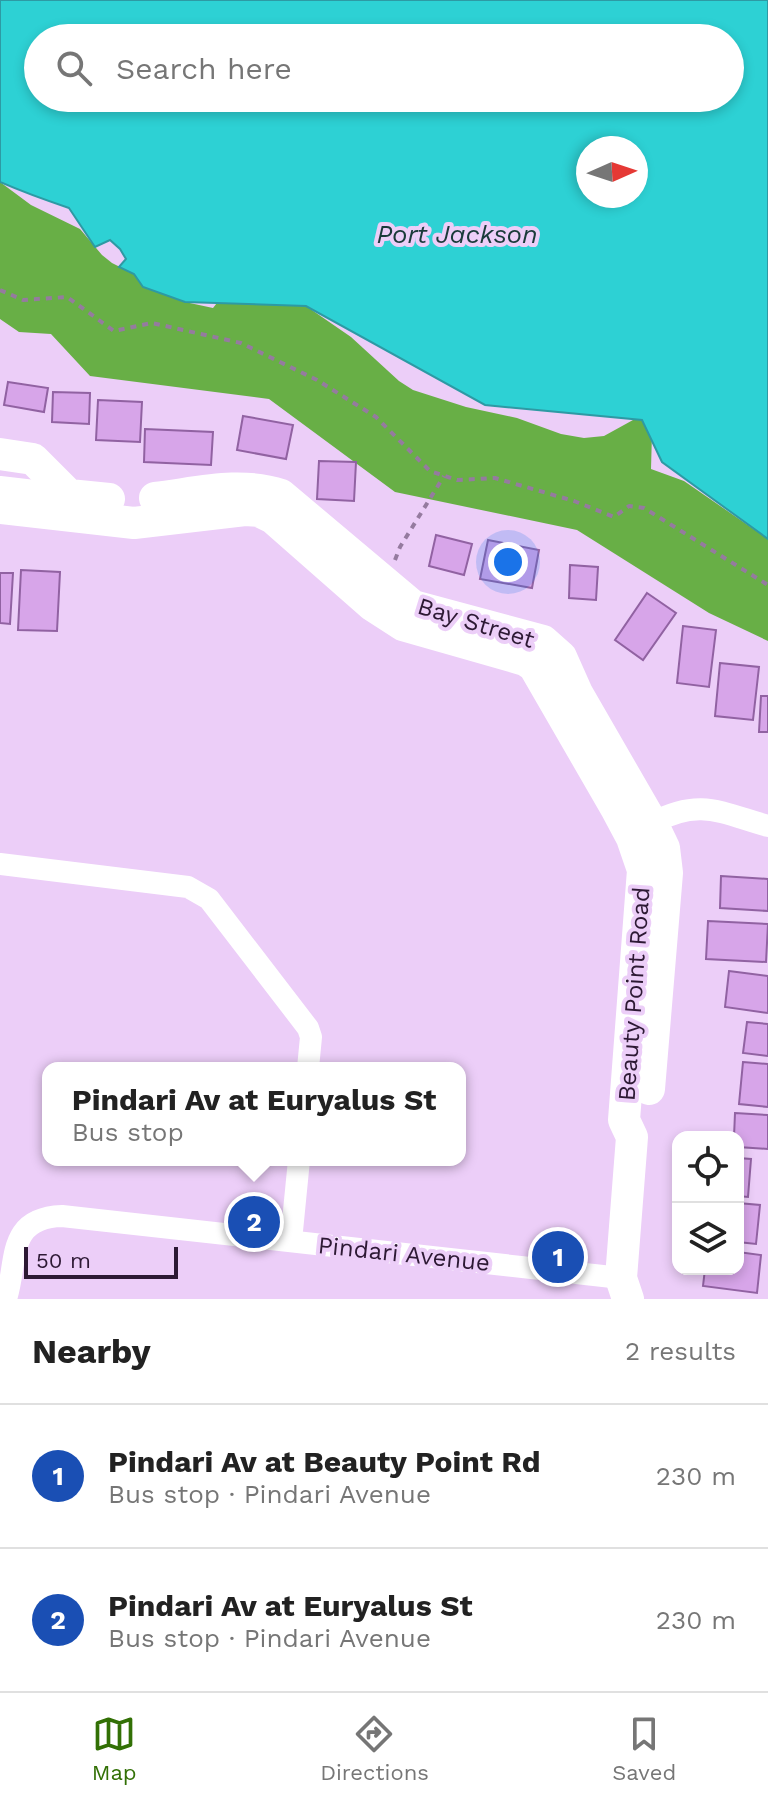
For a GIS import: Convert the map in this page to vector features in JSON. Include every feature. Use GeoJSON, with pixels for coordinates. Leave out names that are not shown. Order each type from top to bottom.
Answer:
{"type":"FeatureCollection","features":[{"type":"Feature","properties":{"kind":"street"},"geometry":{"type":"LineString","coordinates":[[0,454],[33,459],[69,495]]}},
{"type":"Feature","properties":{"kind":"street","name":"Bay Street"},"geometry":{"type":"LineString","coordinates":[[0,487],[128,502],[238,488],[260,488],[281,495],[413,606],[543,641],[561,657],[577,693],[652,823]]}},
{"type":"Feature","properties":{"kind":"street","name":"Bay Street"},"geometry":{"type":"LineString","coordinates":[[0,508],[134,523],[259,511],[273,518],[372,605],[403,625],[525,660],[534,666],[616,808]]}},
{"type":"Feature","properties":{"kind":"street","name":"Beauty Point Road"},"geometry":{"type":"LineString","coordinates":[[616,808],[632,838],[643,870],[624,1120],[632,1137],[625,1289]]}},
{"type":"Feature","properties":{"kind":"street"},"geometry":{"type":"LineString","coordinates":[[652,823],[678,811],[701,808],[768,826]]}},
{"type":"Feature","properties":{"kind":"street","name":"Beauty Point Road"},"geometry":{"type":"LineString","coordinates":[[632,1137],[646,1117],[667,873],[664,848],[652,823]]}},
{"type":"Feature","properties":{"kind":"street"},"geometry":{"type":"LineString","coordinates":[[0,864],[188,887],[209,899],[308,1028],[311,1037],[309,1062]]}},
{"type":"Feature","properties":{"kind":"street"},"geometry":{"type":"LineString","coordinates":[[291,1241],[298,1166]]}},
{"type":"Feature","properties":{"kind":"street","name":"Pindari Avenue"},"geometry":{"type":"LineString","coordinates":[[6,1299],[14,1249],[29,1227],[50,1216],[291,1241],[625,1289]]}},
{"type":"Feature","properties":{"kind":"path"},"geometry":{"type":"LineString","coordinates":[[0,290],[23,300],[67,297],[114,331],[152,323],[241,343],[317,380],[376,417],[430,471],[457,480],[495,478],[574,501],[614,517],[629,506],[644,508],[768,585]]}},
{"type":"Feature","properties":{"kind":"path"},"geometry":{"type":"LineString","coordinates":[[386,584],[400,547],[444,476]]}},
{"type":"Feature","properties":{"kind":"shaded area"},"geometry":{"type":"Polygon","coordinates":[[[0,182],[31,205],[80,229],[102,255],[134,274],[143,287],[213,308],[224,294],[306,306],[351,337],[413,390],[584,438],[604,436],[633,420],[642,420],[652,433],[651,469],[684,481],[768,539],[768,641],[709,613],[577,530],[395,492],[269,399],[90,376],[51,334],[19,332],[0,319],[0,182]]]}},
{"type":"Feature","properties":{"kind":"water","name":"Port Jackson"},"geometry":{"type":"Polygon","coordinates":[[[0,0],[768,0],[768,539],[662,462],[642,420],[485,405],[306,306],[185,302],[143,287],[134,274],[119,267],[126,259],[120,249],[110,240],[95,247],[69,208],[0,182],[0,0]]]}},
{"type":"Feature","properties":{"kind":"building"},"geometry":{"type":"Polygon","coordinates":[[[8,382],[48,388],[44,412],[4,405],[8,382]]]}},
{"type":"Feature","properties":{"kind":"building"},"geometry":{"type":"Polygon","coordinates":[[[53,392],[90,393],[89,424],[52,422],[53,392]]]}},
{"type":"Feature","properties":{"kind":"building"},"geometry":{"type":"Polygon","coordinates":[[[98,400],[142,402],[140,442],[96,440],[98,400]]]}},
{"type":"Feature","properties":{"kind":"building"},"geometry":{"type":"Polygon","coordinates":[[[243,416],[293,425],[286,459],[237,450],[243,416]]]}},
{"type":"Feature","properties":{"kind":"building"},"geometry":{"type":"Polygon","coordinates":[[[145,429],[213,432],[211,465],[144,462],[145,429]]]}},
{"type":"Feature","properties":{"kind":"building"},"geometry":{"type":"Polygon","coordinates":[[[319,461],[356,462],[354,501],[317,499],[319,461]]]}},
{"type":"Feature","properties":{"kind":"building"},"geometry":{"type":"Polygon","coordinates":[[[436,535],[472,544],[464,575],[429,566],[436,535]]]}},
{"type":"Feature","properties":{"kind":"building"},"geometry":{"type":"Polygon","coordinates":[[[488,540],[539,550],[532,588],[480,579],[488,540]]]}},
{"type":"Feature","properties":{"kind":"building"},"geometry":{"type":"Polygon","coordinates":[[[570,565],[598,567],[596,600],[569,598],[570,565]]]}},
{"type":"Feature","properties":{"kind":"building"},"geometry":{"type":"Polygon","coordinates":[[[21,570],[60,572],[57,631],[18,630],[21,570]]]}},
{"type":"Feature","properties":{"kind":"building"},"geometry":{"type":"Polygon","coordinates":[[[0,573],[13,573],[10,624],[0,623],[0,573]]]}},
{"type":"Feature","properties":{"kind":"building"},"geometry":{"type":"Polygon","coordinates":[[[647,593],[676,613],[643,660],[615,640],[647,593]]]}},
{"type":"Feature","properties":{"kind":"building"},"geometry":{"type":"Polygon","coordinates":[[[683,626],[716,630],[709,687],[677,683],[683,626]]]}},
{"type":"Feature","properties":{"kind":"building"},"geometry":{"type":"Polygon","coordinates":[[[720,663],[759,667],[753,720],[715,716],[720,663]]]}},
{"type":"Feature","properties":{"kind":"building"},"geometry":{"type":"Polygon","coordinates":[[[761,696],[768,696],[768,732],[759,732],[761,696]]]}},
{"type":"Feature","properties":{"kind":"building"},"geometry":{"type":"Polygon","coordinates":[[[721,876],[768,879],[768,911],[720,908],[721,876]]]}},
{"type":"Feature","properties":{"kind":"building"},"geometry":{"type":"Polygon","coordinates":[[[708,921],[768,924],[766,962],[706,959],[708,921]]]}},
{"type":"Feature","properties":{"kind":"building"},"geometry":{"type":"Polygon","coordinates":[[[729,971],[768,976],[768,1013],[725,1007],[729,971]]]}},
{"type":"Feature","properties":{"kind":"building"},"geometry":{"type":"Polygon","coordinates":[[[747,1022],[768,1024],[768,1056],[743,1053],[747,1022]]]}},
{"type":"Feature","properties":{"kind":"building"},"geometry":{"type":"Polygon","coordinates":[[[743,1062],[768,1064],[768,1107],[739,1104],[743,1062]]]}},
{"type":"Feature","properties":{"kind":"building"},"geometry":{"type":"Polygon","coordinates":[[[735,1113],[768,1115],[768,1149],[744,1147],[744,1131],[734,1131],[735,1113]]]}},
{"type":"Feature","properties":{"kind":"building"},"geometry":{"type":"Polygon","coordinates":[[[744,1158],[751,1159],[748,1197],[744,1197],[744,1158]]]}},
{"type":"Feature","properties":{"kind":"building"},"geometry":{"type":"Polygon","coordinates":[[[744,1204],[760,1205],[756,1244],[744,1243],[744,1204]]]}},
{"type":"Feature","properties":{"kind":"building"},"geometry":{"type":"Polygon","coordinates":[[[744,1253],[761,1255],[757,1293],[703,1286],[704,1275],[744,1275],[744,1253]]]}},
{"type":"Feature","properties":{"kind":"place","name":"Pindari Av at Euryalus St"},"geometry":{"type":"Point","coordinates":[254,1222]}},
{"type":"Feature","properties":{"kind":"place","name":"Pindari Av at Beauty Point Rd"},"geometry":{"type":"Point","coordinates":[558,1257]}}]}
